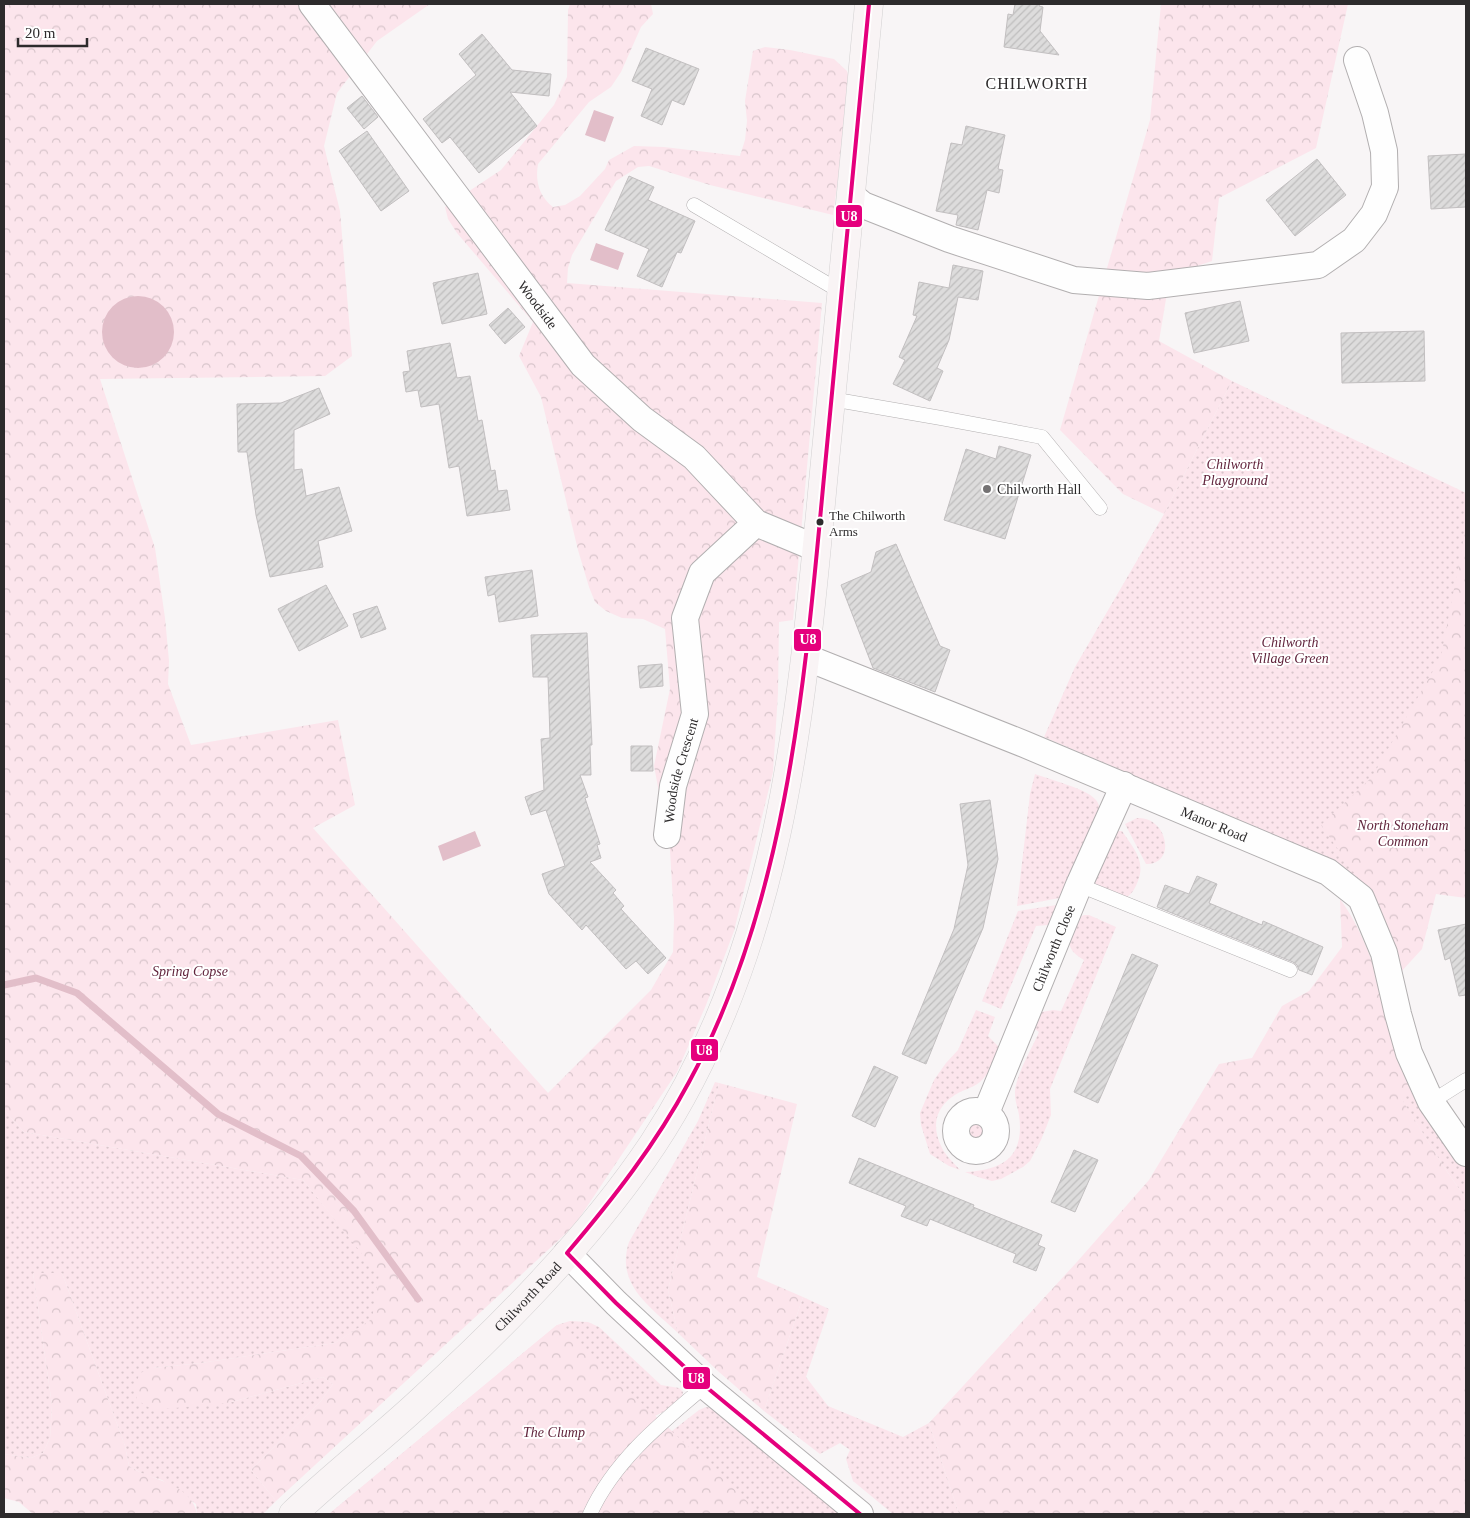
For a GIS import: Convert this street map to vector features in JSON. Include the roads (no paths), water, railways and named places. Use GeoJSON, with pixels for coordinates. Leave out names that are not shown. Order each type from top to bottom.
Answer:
{"type":"FeatureCollection","features":[{"type":"Feature","properties":{"kind":"main road","name":"Chilworth Road"},"geometry":{"type":"LineString","coordinates":[[293,1514],[422,1400],[515,1309],[567,1253],[620,1190],[654,1142],[704,1054],[721,1013],[746,946],[769,870],[781,816],[797,724],[843,293],[869,4]]}},
{"type":"Feature","properties":{"kind":"street","name":"Woodside"},"geometry":{"type":"LineString","coordinates":[[312,4],[583,365],[642,419],[694,458],[756,523],[816,548]]}},
{"type":"Feature","properties":{"kind":"street"},"geometry":{"type":"LineString","coordinates":[[852,196],[863,205],[949,239],[1074,280],[1148,286],[1318,265],[1354,240],[1374,214],[1386,187],[1384,151],[1375,113],[1357,60]]}},
{"type":"Feature","properties":{"kind":"street","name":"Woodside Crescent"},"geometry":{"type":"LineString","coordinates":[[667,834],[673,786],[696,714],[685,618],[702,573],[756,523]]}},
{"type":"Feature","properties":{"kind":"street","name":"Manor Road"},"geometry":{"type":"LineString","coordinates":[[805,657],[1124,785],[1328,872],[1361,898],[1384,953],[1409,1053],[1431,1102],[1466,1153]]}},
{"type":"Feature","properties":{"kind":"street","name":"Chilworth Close"},"geometry":{"type":"LineString","coordinates":[[986,1113],[1079,886],[1124,785]]}},
{"type":"Feature","properties":{"kind":"street"},"geometry":{"type":"LineString","coordinates":[[567,1253],[616,1303],[705,1386],[860,1514]]}},
{"type":"Feature","properties":{"kind":"lane"},"geometry":{"type":"LineString","coordinates":[[694,205],[843,293]]}},
{"type":"Feature","properties":{"kind":"lane"},"geometry":{"type":"LineString","coordinates":[[831,400],[1042,437],[1100,508]]}},
{"type":"Feature","properties":{"kind":"lane"},"geometry":{"type":"LineString","coordinates":[[1079,886],[1290,970]]}},
{"type":"Feature","properties":{"kind":"lane"},"geometry":{"type":"LineString","coordinates":[[1431,1102],[1466,1080]]}},
{"type":"Feature","properties":{"kind":"lane"},"geometry":{"type":"LineString","coordinates":[[590,1514],[599,1494],[630,1454],[667,1418],[705,1386]]}},
{"type":"Feature","properties":{"kind":"waterway"},"geometry":{"type":"LineString","coordinates":[[4,985],[36,978],[77,993],[218,1114],[301,1156],[354,1211],[418,1299]]}},
{"type":"Feature","properties":{"kind":"place","name":"Chilworth Hall"},"geometry":{"type":"Point","coordinates":[987,489]}},
{"type":"Feature","properties":{"kind":"place","name":"The Chilworth Arms"},"geometry":{"type":"Point","coordinates":[820,522]}},
{"type":"Feature","properties":{"kind":"district","name":"CHILWORTH"},"geometry":{"type":"Point","coordinates":[1037,83]}},
{"type":"Feature","properties":{"kind":"park label","name":"Chilworth Playground"},"geometry":{"type":"Point","coordinates":[1235,472]}},
{"type":"Feature","properties":{"kind":"park label","name":"Chilworth Village Green"},"geometry":{"type":"Point","coordinates":[1290,650]}},
{"type":"Feature","properties":{"kind":"park label","name":"North Stoneham Common"},"geometry":{"type":"Point","coordinates":[1403,834]}},
{"type":"Feature","properties":{"kind":"park label","name":"Spring Copse"},"geometry":{"type":"Point","coordinates":[190,971]}},
{"type":"Feature","properties":{"kind":"park label","name":"The Clump"},"geometry":{"type":"Point","coordinates":[554,1432]}}]}
